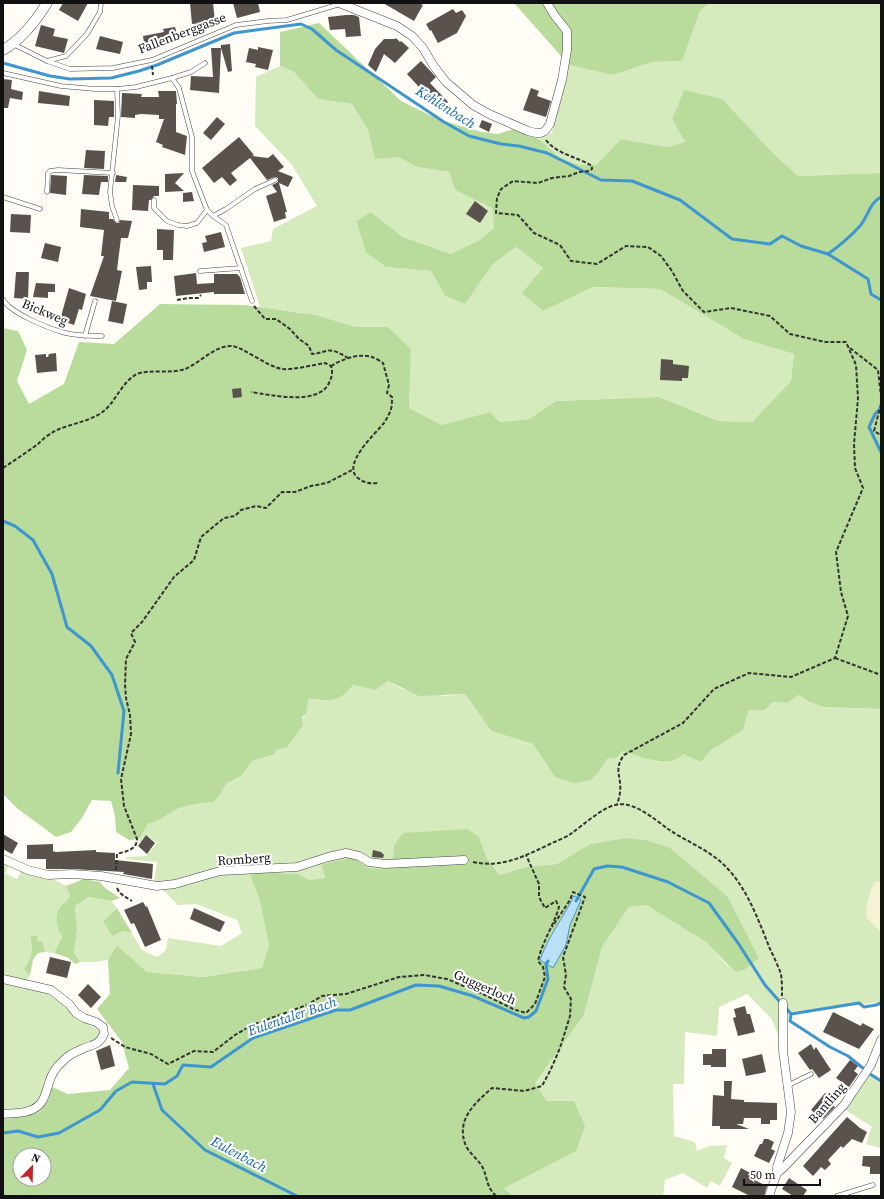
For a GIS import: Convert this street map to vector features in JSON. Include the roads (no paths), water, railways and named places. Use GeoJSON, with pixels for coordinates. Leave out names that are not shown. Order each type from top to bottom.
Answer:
{"type":"FeatureCollection","features":[{"type":"Feature","properties":{"kind":"street"},"geometry":{"type":"LineString","coordinates":[[3,50],[23,35],[47,3]]}},
{"type":"Feature","properties":{"kind":"street","name":"Fallenberggasse"},"geometry":{"type":"LineString","coordinates":[[339,4],[397,26],[412,36],[423,48],[433,65],[446,82],[473,105],[488,114],[528,131],[541,133],[550,124],[562,80],[567,50],[567,32],[547,3]]}},
{"type":"Feature","properties":{"kind":"street","name":"Romberg"},"geometry":{"type":"LineString","coordinates":[[3,858],[28,870],[48,875],[72,874],[101,876],[157,886],[175,884],[220,871],[297,867],[346,853],[359,856],[369,862],[384,864],[464,860]]}},
{"type":"Feature","properties":{"kind":"street"},"geometry":{"type":"LineString","coordinates":[[3,979],[51,990],[68,1004],[76,1013],[84,1018],[96,1022],[103,1027],[104,1034],[101,1041],[80,1049],[64,1060],[55,1070],[49,1081],[44,1097],[39,1106],[32,1110],[3,1114]]}},
{"type":"Feature","properties":{"kind":"street","name":"Bantling"},"geometry":{"type":"LineString","coordinates":[[769,1196],[788,1133],[791,1112],[782,1038],[783,1003]]}},
{"type":"Feature","properties":{"kind":"street","name":"Bantling"},"geometry":{"type":"LineString","coordinates":[[777,1173],[844,1105],[871,1066],[881,1040]]}},
{"type":"Feature","properties":{"kind":"lane"},"geometry":{"type":"LineString","coordinates":[[46,61],[66,56],[87,34],[100,12],[101,3]]}},
{"type":"Feature","properties":{"kind":"lane","name":"Fallenberggasse"},"geometry":{"type":"LineString","coordinates":[[13,44],[46,61],[70,69],[113,68],[152,60],[236,25],[286,20],[339,4]]}},
{"type":"Feature","properties":{"kind":"lane"},"geometry":{"type":"LineString","coordinates":[[3,73],[61,86],[95,89],[118,89],[172,78],[191,72],[205,63]]}},
{"type":"Feature","properties":{"kind":"lane"},"geometry":{"type":"LineString","coordinates":[[172,78],[181,94],[192,137],[192,171],[207,210],[226,225],[252,301]]}},
{"type":"Feature","properties":{"kind":"lane"},"geometry":{"type":"LineString","coordinates":[[117,220],[112,206],[110,192],[118,116],[118,89]]}},
{"type":"Feature","properties":{"kind":"lane"},"geometry":{"type":"LineString","coordinates":[[47,192],[48,174],[50,171],[58,170],[113,173]]}},
{"type":"Feature","properties":{"kind":"lane"},"geometry":{"type":"LineString","coordinates":[[213,216],[226,210],[255,189],[275,180]]}},
{"type":"Feature","properties":{"kind":"lane"},"geometry":{"type":"LineString","coordinates":[[3,197],[40,209]]}},
{"type":"Feature","properties":{"kind":"lane"},"geometry":{"type":"LineString","coordinates":[[154,200],[154,208],[167,221],[178,225],[188,226],[197,223],[207,210]]}},
{"type":"Feature","properties":{"kind":"lane"},"geometry":{"type":"LineString","coordinates":[[200,271],[241,268]]}},
{"type":"Feature","properties":{"kind":"lane","name":"Bickweg"},"geometry":{"type":"LineString","coordinates":[[3,299],[5,303],[20,315],[61,332],[85,336],[102,336]]}},
{"type":"Feature","properties":{"kind":"lane"},"geometry":{"type":"LineString","coordinates":[[85,336],[95,301]]}},
{"type":"Feature","properties":{"kind":"lane"},"geometry":{"type":"LineString","coordinates":[[787,1086],[811,1074]]}},
{"type":"Feature","properties":{"kind":"lane"},"geometry":{"type":"LineString","coordinates":[[837,1196],[873,1185]]}},
{"type":"Feature","properties":{"kind":"water"},"geometry":{"type":"Polygon","coordinates":[[[574,896],[581,900],[570,925],[566,945],[553,968],[540,960],[547,943],[574,896]]]}},
{"type":"Feature","properties":{"kind":"waterway","name":"Kehlenbach"},"geometry":{"type":"LineString","coordinates":[[3,63],[50,76],[70,79],[111,78],[157,65],[234,33],[301,24],[312,29],[336,50],[444,122],[469,136],[547,153],[601,180],[632,181],[680,200],[732,239],[770,244],[782,236],[801,246],[828,254],[868,279],[871,294],[881,300]]}},
{"type":"Feature","properties":{"kind":"waterway"},"geometry":{"type":"LineString","coordinates":[[828,254],[859,227],[871,207],[881,197]]}},
{"type":"Feature","properties":{"kind":"waterway","name":"Kehlenbach"},"geometry":{"type":"LineString","coordinates":[[881,408],[875,414],[869,427],[881,452]]}},
{"type":"Feature","properties":{"kind":"waterway"},"geometry":{"type":"LineString","coordinates":[[3,521],[15,526],[33,540],[52,574],[67,627],[91,646],[112,675],[124,711],[118,773]]}},
{"type":"Feature","properties":{"kind":"waterway"},"geometry":{"type":"LineString","coordinates":[[576,901],[594,869],[607,866],[622,867],[668,882],[709,903],[738,943],[765,985],[780,1002]]}},
{"type":"Feature","properties":{"kind":"waterway","name":"Eulentaler Bach"},"geometry":{"type":"LineString","coordinates":[[3,1133],[18,1131],[38,1137],[59,1133],[100,1110],[116,1091],[132,1082],[165,1084],[177,1076],[183,1065],[211,1067],[253,1038],[336,1010],[350,1010],[416,985],[439,986],[473,996],[524,1018],[529,1017],[536,1011],[548,979],[546,964],[548,961]]}},
{"type":"Feature","properties":{"kind":"waterway"},"geometry":{"type":"LineString","coordinates":[[791,1014],[859,1003],[864,1007],[881,1003]]}},
{"type":"Feature","properties":{"kind":"waterway"},"geometry":{"type":"LineString","coordinates":[[786,1008],[791,1014],[790,1021],[830,1047],[848,1056],[864,1069]]}},
{"type":"Feature","properties":{"kind":"waterway"},"geometry":{"type":"LineString","coordinates":[[870,1074],[881,1081]]}},
{"type":"Feature","properties":{"kind":"waterway","name":"Eulenbach"},"geometry":{"type":"LineString","coordinates":[[153,1084],[162,1110],[205,1150],[297,1196]]}}]}
